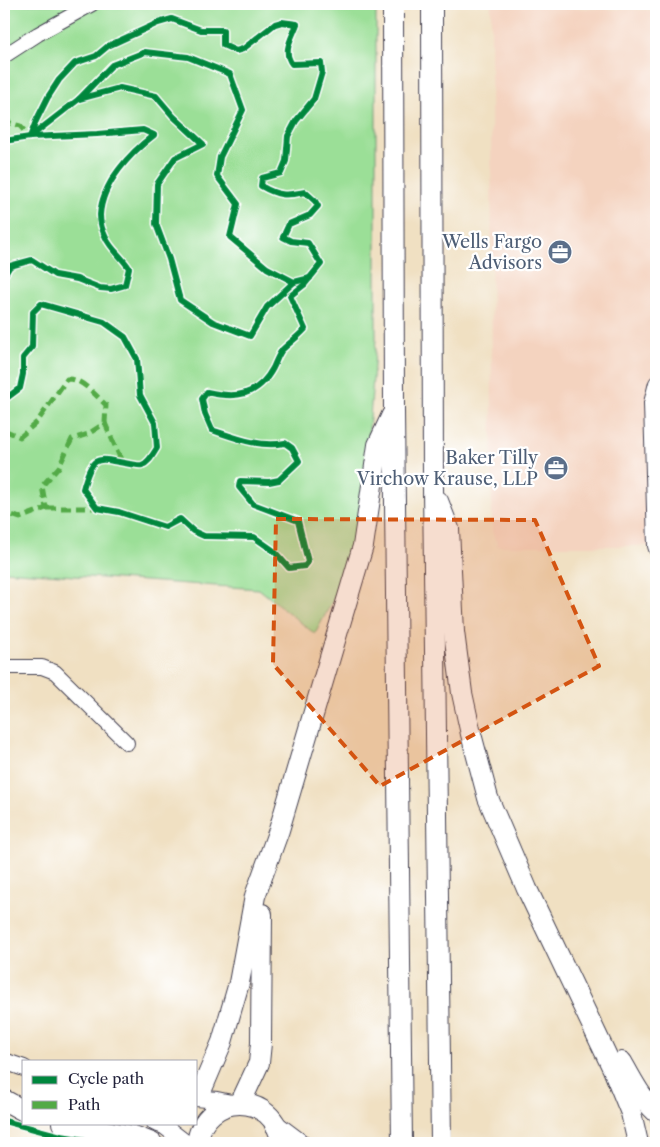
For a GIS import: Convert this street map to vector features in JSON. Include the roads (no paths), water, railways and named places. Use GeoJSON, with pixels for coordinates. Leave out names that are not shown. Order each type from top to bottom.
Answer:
{"type":"FeatureCollection","features":[{"type":"Feature","properties":{"kind":"highway"},"geometry":{"type":"LineString","coordinates":[[394,4],[394,411],[402,1143]]}},
{"type":"Feature","properties":{"kind":"highway"},"geometry":{"type":"LineString","coordinates":[[432,6],[433,487],[441,1143]]}},
{"type":"Feature","properties":{"kind":"highway"},"geometry":{"type":"LineString","coordinates":[[198,1094],[222,1042],[239,982],[255,896],[271,855],[363,546],[378,445],[394,411]]}},
{"type":"Feature","properties":{"kind":"highway"},"geometry":{"type":"LineString","coordinates":[[433,487],[449,529],[454,632],[462,693],[488,798],[527,889],[614,1069],[631,1113],[638,1143]]}},
{"type":"Feature","properties":{"kind":"highway"},"geometry":{"type":"LineString","coordinates":[[238,1104],[259,1063],[261,1044],[262,921],[271,855]]}},
{"type":"Feature","properties":{"kind":"highway"},"geometry":{"type":"LineString","coordinates":[[554,946],[581,984],[637,1089],[656,1112]]}},
{"type":"Feature","properties":{"kind":"highway"},"geometry":{"type":"LineString","coordinates":[[4,1098],[22,1110]]}},
{"type":"Feature","properties":{"kind":"highway"},"geometry":{"type":"LineString","coordinates":[[197,1143],[201,1127],[212,1114],[227,1105],[238,1104],[257,1108],[264,1112],[278,1134],[299,1143]]}},
{"type":"Feature","properties":{"kind":"highway"},"geometry":{"type":"LineString","coordinates":[[68,1124],[134,1136],[152,1143]]}},
{"type":"Feature","properties":{"kind":"main road"},"geometry":{"type":"LineString","coordinates":[[4,1061],[22,1067]]}},
{"type":"Feature","properties":{"kind":"main road"},"geometry":{"type":"LineString","coordinates":[[198,1097],[238,1104]]}},
{"type":"Feature","properties":{"kind":"main road"},"geometry":{"type":"LineString","coordinates":[[4,1098],[22,1102]]}},
{"type":"Feature","properties":{"kind":"main road"},"geometry":{"type":"LineString","coordinates":[[158,1124],[164,1126],[186,1143]]}},
{"type":"Feature","properties":{"kind":"street"},"geometry":{"type":"LineString","coordinates":[[4,56],[38,34],[92,4]]}},
{"type":"Feature","properties":{"kind":"street"},"geometry":{"type":"LineString","coordinates":[[656,383],[651,403],[656,549]]}},
{"type":"Feature","properties":{"kind":"street"},"geometry":{"type":"LineString","coordinates":[[4,667],[42,667],[55,672],[127,743]]}},
{"type":"Feature","properties":{"kind":"place","name":"Wells Fargo Advisors"},"geometry":{"type":"Point","coordinates":[560,252]}},
{"type":"Feature","properties":{"kind":"place","name":"Baker Tilly Virchow Krause, LLP"},"geometry":{"type":"Point","coordinates":[556,468]}}]}
